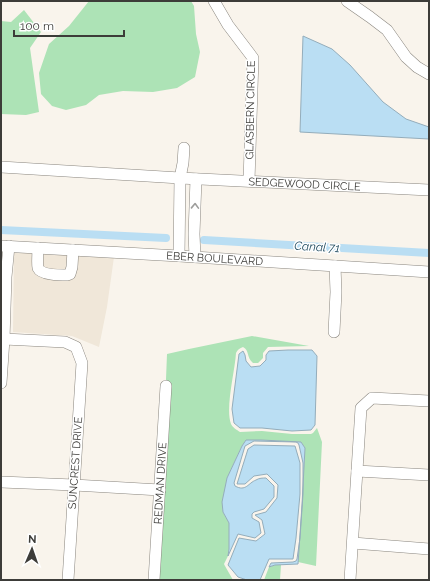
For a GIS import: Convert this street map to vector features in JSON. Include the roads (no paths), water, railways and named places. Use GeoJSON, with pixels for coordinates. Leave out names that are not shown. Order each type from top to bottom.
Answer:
{"type":"FeatureCollection","features":[{"type":"Feature","properties":{"kind":"street","name":"GLASBERN CIRCLE"},"geometry":{"type":"LineString","coordinates":[[214,1],[228,25],[253,58],[249,182]]}},
{"type":"Feature","properties":{"kind":"street"},"geometry":{"type":"LineString","coordinates":[[347,1],[387,30],[406,57],[417,67],[429,74]]}},
{"type":"Feature","properties":{"kind":"street"},"geometry":{"type":"LineString","coordinates":[[179,256],[180,178],[184,148]]}},
{"type":"Feature","properties":{"kind":"street","name":"SEDGEWOOD CIRCLE"},"geometry":{"type":"LineString","coordinates":[[1,167],[249,182],[429,190]]}},
{"type":"Feature","properties":{"kind":"street"},"geometry":{"type":"LineString","coordinates":[[195,257],[194,234],[196,179]]}},
{"type":"Feature","properties":{"kind":"street"},"geometry":{"type":"LineString","coordinates":[[1,383],[4,339],[3,277],[5,246]]}},
{"type":"Feature","properties":{"kind":"street","name":"EBER BOULEVARD"},"geometry":{"type":"LineString","coordinates":[[5,246],[429,272]]}},
{"type":"Feature","properties":{"kind":"street"},"geometry":{"type":"LineString","coordinates":[[38,248],[38,267],[41,271],[46,273],[67,275],[70,274],[72,267],[73,250]]}},
{"type":"Feature","properties":{"kind":"street"},"geometry":{"type":"LineString","coordinates":[[334,332],[336,292],[335,266]]}},
{"type":"Feature","properties":{"kind":"street","name":"SUNCREST DRIVE"},"geometry":{"type":"LineString","coordinates":[[4,339],[65,342],[76,348],[82,363],[68,580]]}},
{"type":"Feature","properties":{"kind":"street","name":"REDMAN DRIVE"},"geometry":{"type":"LineString","coordinates":[[154,580],[166,386]]}},
{"type":"Feature","properties":{"kind":"street"},"geometry":{"type":"LineString","coordinates":[[350,580],[361,408],[372,398],[429,401]]}},
{"type":"Feature","properties":{"kind":"street"},"geometry":{"type":"LineString","coordinates":[[357,471],[429,475]]}},
{"type":"Feature","properties":{"kind":"street"},"geometry":{"type":"LineString","coordinates":[[1,482],[160,490]]}},
{"type":"Feature","properties":{"kind":"street"},"geometry":{"type":"LineString","coordinates":[[353,543],[429,549]]}},
{"type":"Feature","properties":{"kind":"water"},"geometry":{"type":"Polygon","coordinates":[[[303,36],[332,49],[350,65],[383,102],[406,119],[429,127],[429,139],[300,132],[303,36]]]}},
{"type":"Feature","properties":{"kind":"water"},"geometry":{"type":"Polygon","coordinates":[[[312,350],[317,356],[315,425],[311,430],[292,431],[262,428],[240,428],[234,423],[232,409],[239,354],[243,351],[246,361],[251,367],[260,366],[266,360],[266,355],[269,351],[312,350]]]}},
{"type":"Feature","properties":{"kind":"water"},"geometry":{"type":"Polygon","coordinates":[[[246,440],[301,442],[305,448],[303,486],[303,463],[298,443],[254,441],[245,446],[234,483],[235,486],[244,488],[257,479],[266,478],[274,486],[274,497],[264,509],[252,514],[252,518],[259,522],[261,533],[255,538],[238,534],[228,556],[229,523],[223,512],[222,502],[227,478],[246,440]]]}},
{"type":"Feature","properties":{"kind":"water"},"geometry":{"type":"Polygon","coordinates":[[[254,445],[295,446],[300,463],[300,494],[293,559],[269,559],[260,580],[247,580],[238,577],[228,565],[239,538],[256,541],[265,534],[262,520],[255,515],[266,512],[277,498],[278,485],[267,474],[254,476],[245,484],[237,484],[248,449],[254,445]]]}},
{"type":"Feature","properties":{"kind":"water"},"geometry":{"type":"Polygon","coordinates":[[[303,486],[303,494],[300,541],[302,505],[303,486]]]}},
{"type":"Feature","properties":{"kind":"water"},"geometry":{"type":"Polygon","coordinates":[[[300,541],[298,564],[275,565],[269,567],[271,563],[296,561],[300,541]]]}},
{"type":"Feature","properties":{"kind":"waterway","name":"Canal 71"},"geometry":{"type":"LineString","coordinates":[[1,230],[166,238]]}},
{"type":"Feature","properties":{"kind":"waterway","name":"Canal 71"},"geometry":{"type":"LineString","coordinates":[[204,240],[429,253]]}}]}
